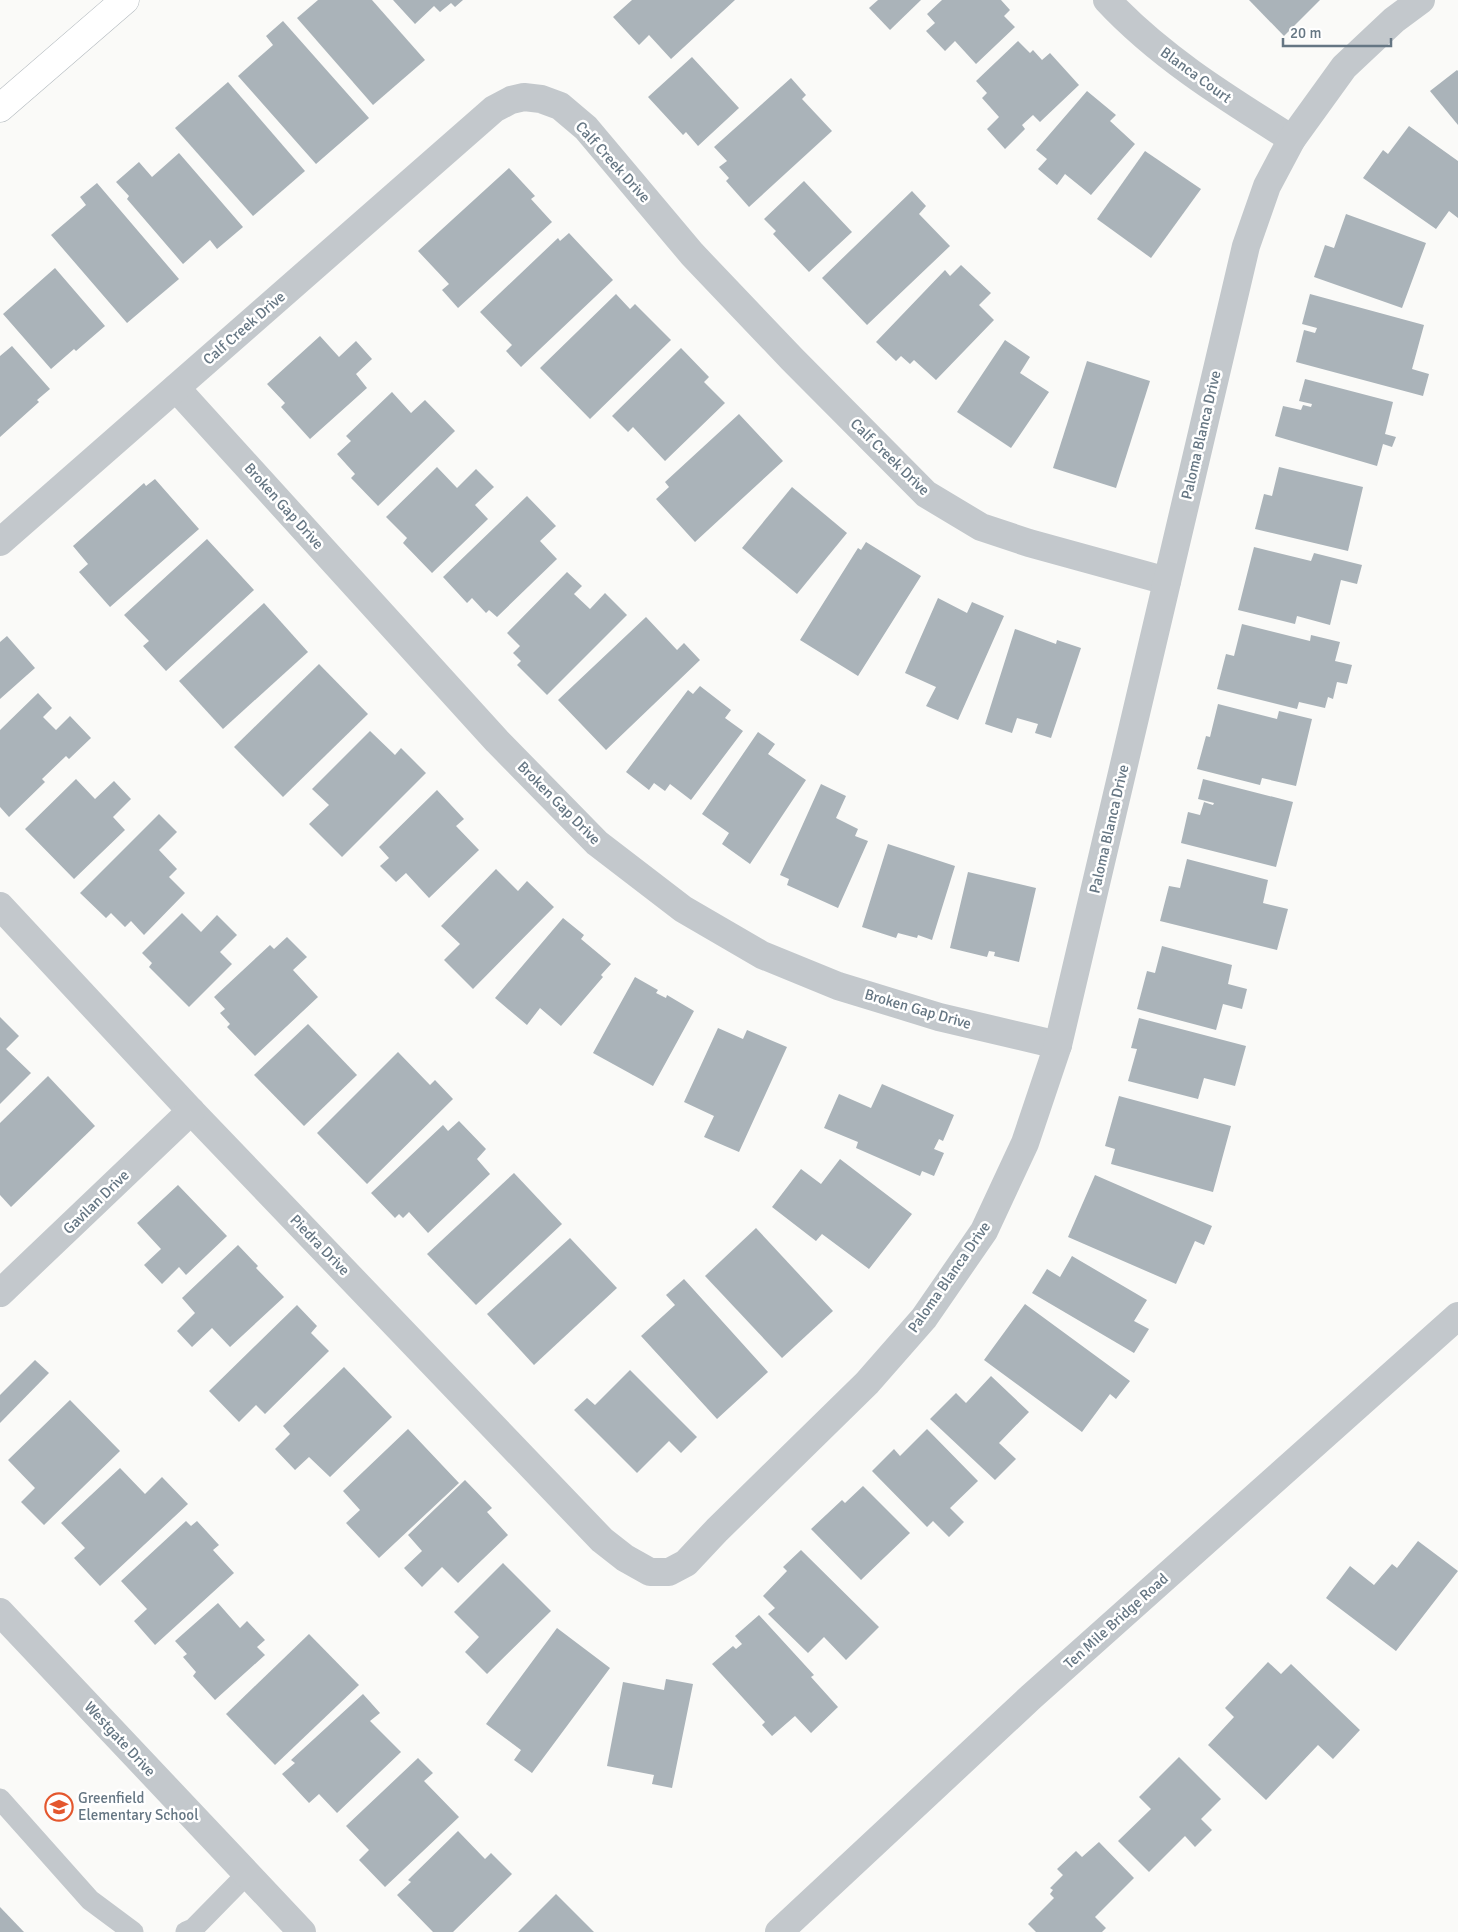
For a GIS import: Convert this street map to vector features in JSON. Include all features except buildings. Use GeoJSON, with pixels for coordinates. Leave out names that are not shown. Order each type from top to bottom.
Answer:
{"type":"FeatureCollection","features":[{"type":"Feature","properties":{"kind":"main road"},"geometry":{"type":"LineString","coordinates":[[0,108],[125,0]]}},
{"type":"Feature","properties":{"kind":"street","name":"Blanca Court"},"geometry":{"type":"LineString","coordinates":[[1107,0],[1166,55],[1226,98],[1292,139]]}},
{"type":"Feature","properties":{"kind":"street","name":"Paloma Blanca Drive"},"geometry":{"type":"LineString","coordinates":[[650,1572],[669,1572],[686,1563],[717,1530],[867,1383],[924,1318],[984,1231],[1026,1144],[1058,1045],[1246,246],[1267,186],[1292,139],[1344,67],[1394,20],[1421,0]]}},
{"type":"Feature","properties":{"kind":"street","name":"Calf Creek Drive"},"geometry":{"type":"LineString","coordinates":[[0,542],[494,109],[511,100],[524,97],[541,99],[560,106],[586,128],[692,254],[799,366],[926,494],[981,527],[1029,543],[1167,581]]}},
{"type":"Feature","properties":{"kind":"street","name":"Broken Gap Drive"},"geometry":{"type":"LineString","coordinates":[[176,388],[497,741],[597,843],[684,909],[762,955],[838,986],[939,1017],[1058,1045]]}},
{"type":"Feature","properties":{"kind":"street","name":"Piedra Drive"},"geometry":{"type":"LineString","coordinates":[[0,906],[191,1111],[602,1540],[625,1558],[650,1572]]}},
{"type":"Feature","properties":{"kind":"street","name":"Gavilan Drive"},"geometry":{"type":"LineString","coordinates":[[0,1292],[191,1111]]}},
{"type":"Feature","properties":{"kind":"street","name":"Ten Mile Bridge Road"},"geometry":{"type":"LineString","coordinates":[[779,1932],[1031,1697],[1458,1316]]}},
{"type":"Feature","properties":{"kind":"street","name":"Westgate Drive"},"geometry":{"type":"LineString","coordinates":[[0,1612],[302,1932]]}},
{"type":"Feature","properties":{"kind":"lane"},"geometry":{"type":"LineString","coordinates":[[0,1799],[90,1900],[134,1932]]}},
{"type":"Feature","properties":{"kind":"lane"},"geometry":{"type":"LineString","coordinates":[[186,1932],[193,1929],[247,1874]]}},
{"type":"Feature","properties":{"kind":"place","name":"Greenfield Elementary School"},"geometry":{"type":"Point","coordinates":[59,1807]}}]}
